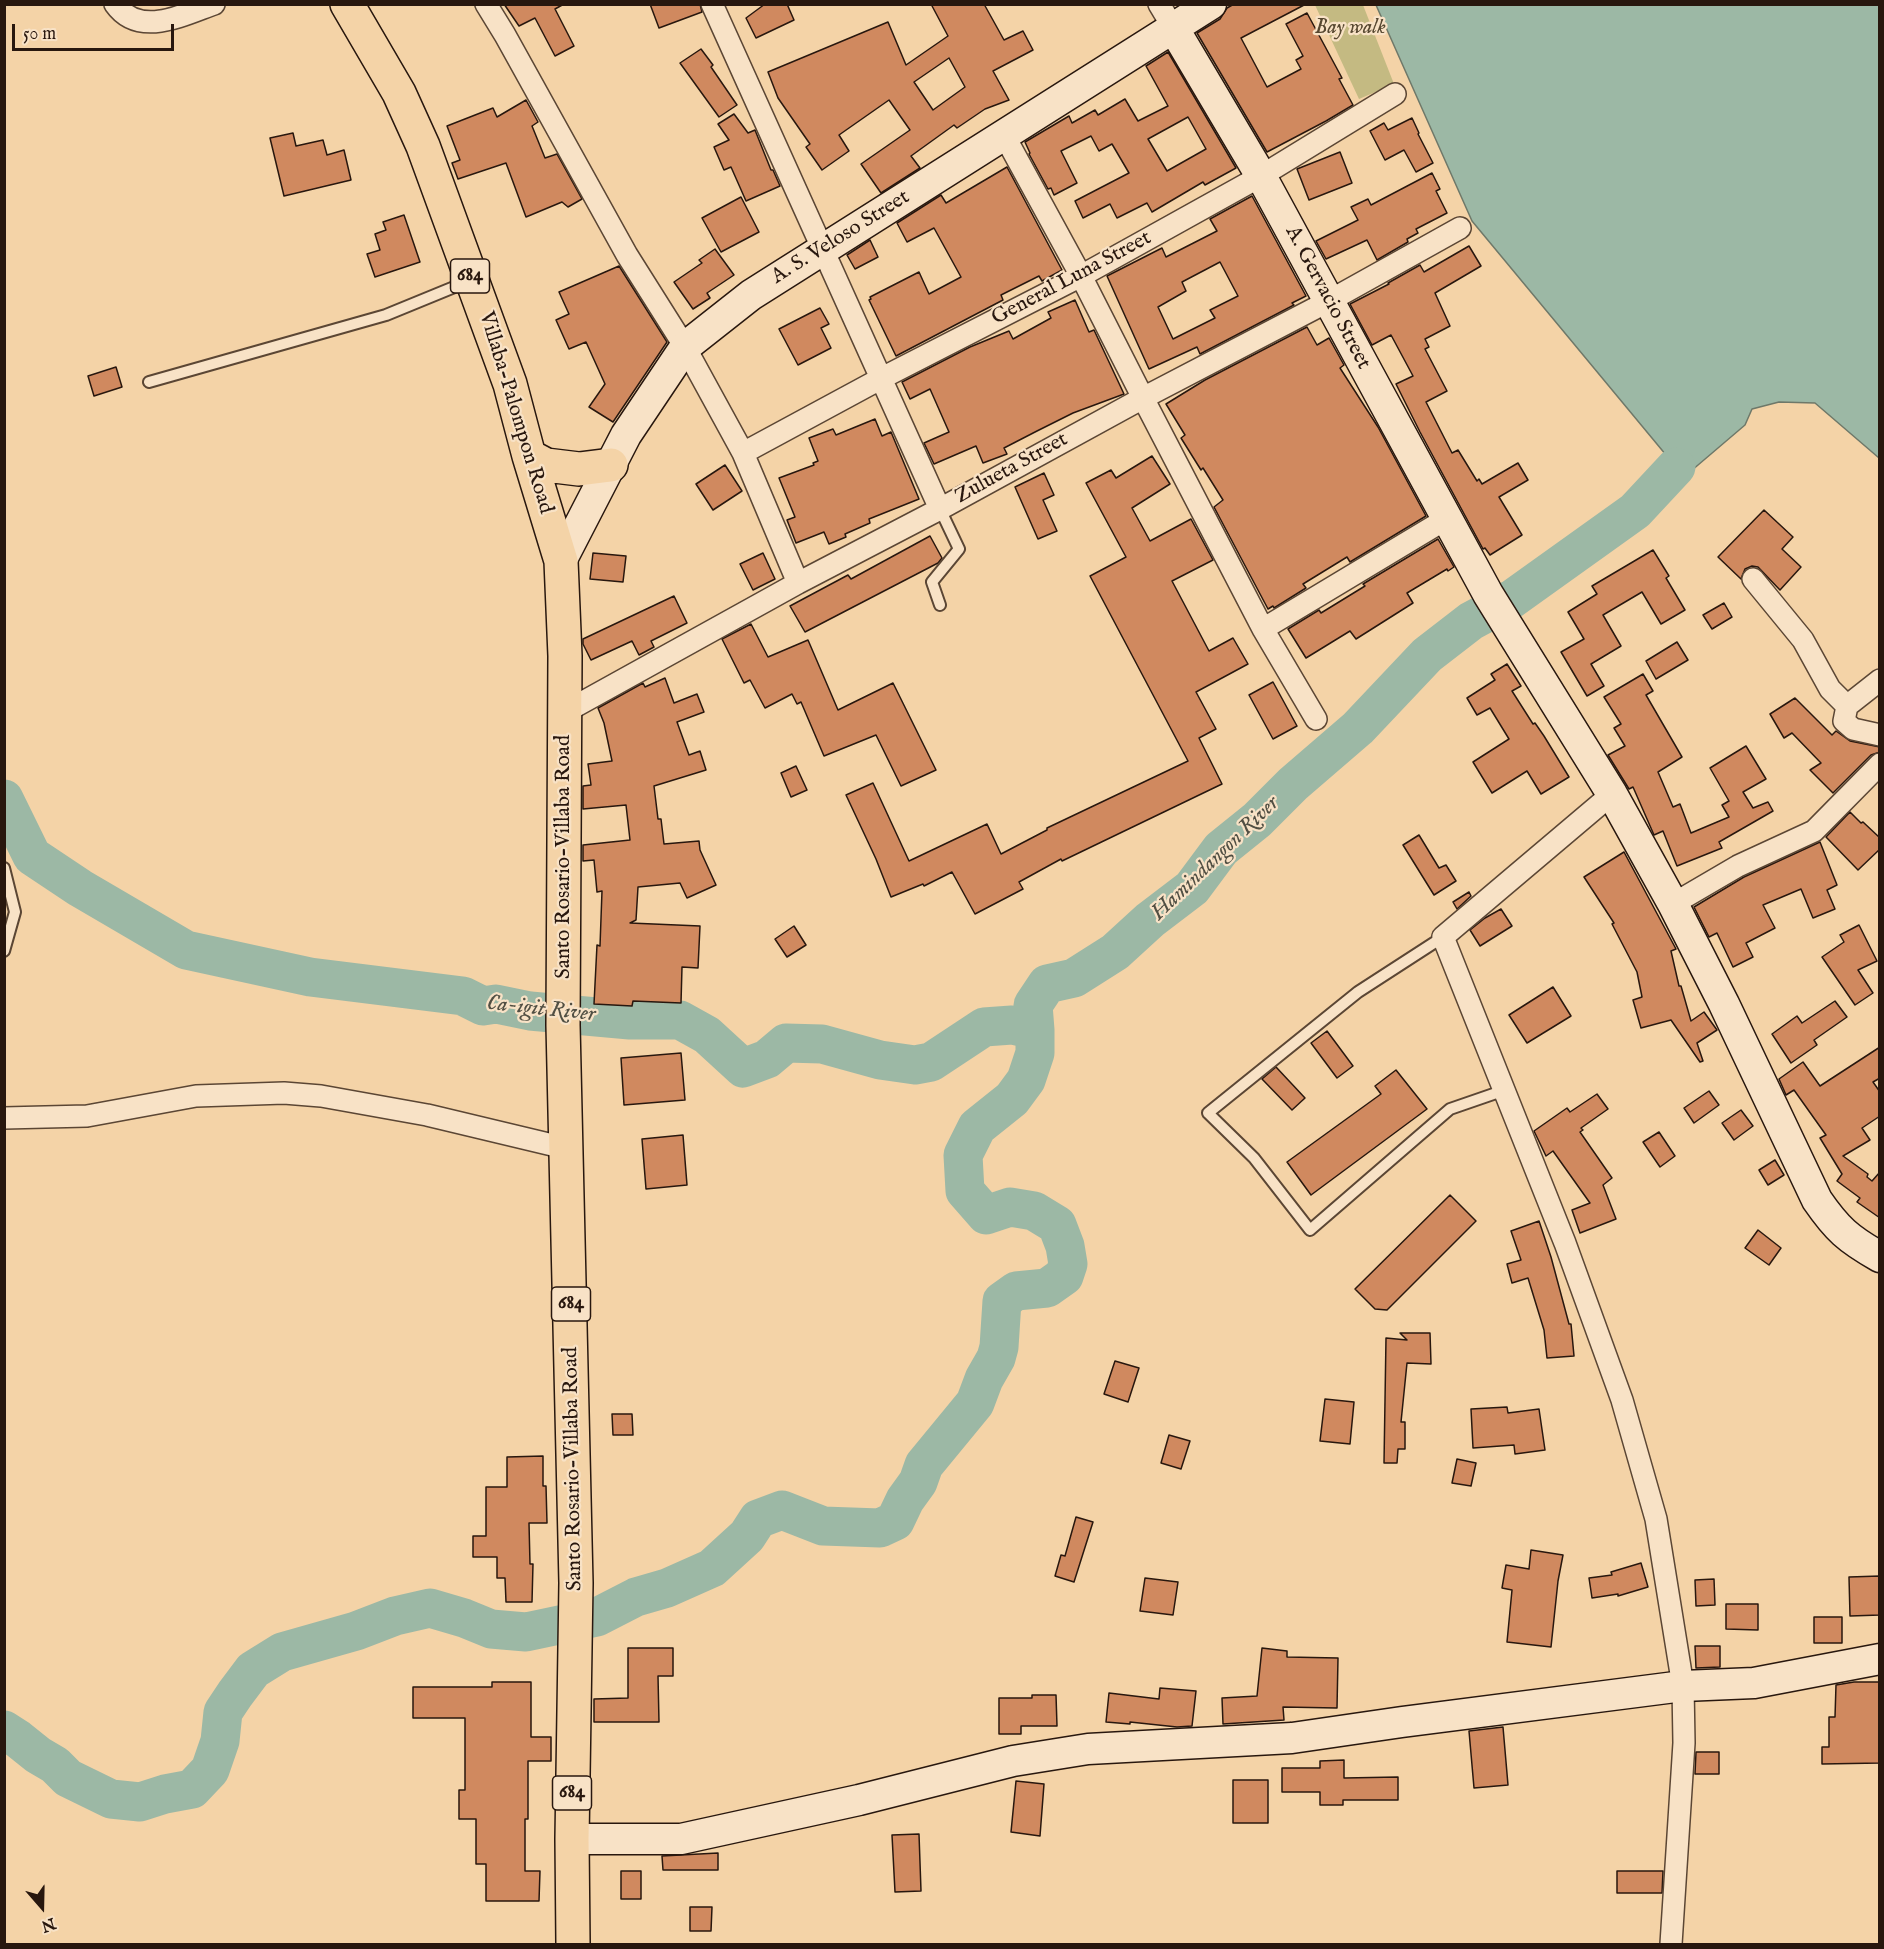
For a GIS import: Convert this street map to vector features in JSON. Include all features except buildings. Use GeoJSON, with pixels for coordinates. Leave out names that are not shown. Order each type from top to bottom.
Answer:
{"type":"FeatureCollection","features":[{"type":"Feature","properties":{"kind":"main road","name":"Villaba-Palompon Road"},"geometry":{"type":"LineString","coordinates":[[347,4],[399,93],[423,146],[510,384],[561,561]]}},
{"type":"Feature","properties":{"kind":"main road"},"geometry":{"type":"LineString","coordinates":[[529,456],[546,465],[579,468],[611,465]]}},
{"type":"Feature","properties":{"kind":"main road","name":"Santo Rosario-Villaba Road"},"geometry":{"type":"LineString","coordinates":[[561,561],[565,656],[565,1148],[570,1273],[576,1583],[572,1839],[573,1944]]}},
{"type":"Feature","properties":{"kind":"street"},"geometry":{"type":"LineString","coordinates":[[115,4],[120,12],[133,20],[151,23],[163,22],[214,4]]}},
{"type":"Feature","properties":{"kind":"street"},"geometry":{"type":"LineString","coordinates":[[486,4],[627,255],[685,347],[743,453],[798,583]]}},
{"type":"Feature","properties":{"kind":"street"},"geometry":{"type":"LineString","coordinates":[[712,4],[940,509]]}},
{"type":"Feature","properties":{"kind":"street","name":"A. S. Veloso Street"},"geometry":{"type":"LineString","coordinates":[[561,561],[626,435],[685,347],[751,295],[1004,135],[1167,17],[1211,4]]}},
{"type":"Feature","properties":{"kind":"street","name":"A. Gervacio Street"},"geometry":{"type":"LineString","coordinates":[[1167,17],[1261,176],[1488,594],[1611,794],[1673,904],[1724,1004],[1817,1200],[1835,1226],[1858,1245],[1880,1257]]}},
{"type":"Feature","properties":{"kind":"street","name":"General Luna Street"},"geometry":{"type":"LineString","coordinates":[[743,453],[880,378],[1081,276],[1261,176],[1395,94]]}},
{"type":"Feature","properties":{"kind":"street"},"geometry":{"type":"LineString","coordinates":[[1004,135],[1081,276],[1263,628],[1316,719]]}},
{"type":"Feature","properties":{"kind":"street","name":"Zulueta Street"},"geometry":{"type":"LineString","coordinates":[[565,712],[798,583],[1329,301],[1460,228]]}},
{"type":"Feature","properties":{"kind":"street"},"geometry":{"type":"LineString","coordinates":[[1263,628],[1446,519]]}},
{"type":"Feature","properties":{"kind":"street"},"geometry":{"type":"LineString","coordinates":[[1753,579],[1803,640],[1830,688],[1847,706]]}},
{"type":"Feature","properties":{"kind":"street"},"geometry":{"type":"LineString","coordinates":[[1880,680],[1847,706],[1844,721],[1854,729],[1880,735]]}},
{"type":"Feature","properties":{"kind":"street"},"geometry":{"type":"LineString","coordinates":[[1673,904],[1738,866],[1814,831],[1880,764]]}},
{"type":"Feature","properties":{"kind":"street"},"geometry":{"type":"LineString","coordinates":[[1611,794],[1443,938],[1565,1243],[1622,1400],[1656,1519],[1683,1686],[1684,1743],[1671,1944]]}},
{"type":"Feature","properties":{"kind":"street"},"geometry":{"type":"LineString","coordinates":[[4,1118],[87,1116],[196,1096],[284,1093],[321,1096],[427,1115],[565,1148]]}},
{"type":"Feature","properties":{"kind":"street"},"geometry":{"type":"LineString","coordinates":[[572,1839],[681,1839],[859,1800],[1013,1761],[1088,1749],[1292,1738],[1683,1686],[1754,1683],[1880,1659]]}},
{"type":"Feature","properties":{"kind":"lane"},"geometry":{"type":"LineString","coordinates":[[149,382],[386,315],[472,280]]}},
{"type":"Feature","properties":{"kind":"lane"},"geometry":{"type":"LineString","coordinates":[[940,509],[959,549],[933,582],[940,605]]}},
{"type":"Feature","properties":{"kind":"lane"},"geometry":{"type":"LineString","coordinates":[[4,868],[15,912],[4,951]]}},
{"type":"Feature","properties":{"kind":"lane"},"geometry":{"type":"LineString","coordinates":[[1443,938],[1358,992],[1208,1113],[1254,1158],[1310,1230],[1450,1109],[1504,1090]]}},
{"type":"Feature","properties":{"kind":"green space","name":"Bay walk"},"geometry":{"type":"Polygon","coordinates":[[[1315,5],[1363,5],[1394,84],[1359,99],[1315,5]]]}},
{"type":"Feature","properties":{"kind":"shaded area"},"geometry":{"type":"Polygon","coordinates":[[[1376,5],[1879,5],[1879,458],[1815,403],[1779,402],[1752,409],[1745,425],[1691,471],[1676,467],[1472,221],[1376,5]]]}},
{"type":"Feature","properties":{"kind":"waterway","name":"Hamindangon River"},"geometry":{"type":"LineString","coordinates":[[4,1730],[55,1765],[68,1778],[111,1799],[140,1802],[192,1789],[210,1770],[220,1741],[223,1712],[253,1670],[282,1652],[356,1631],[395,1616],[430,1608],[491,1629],[526,1632],[597,1617],[636,1597],[667,1588],[712,1568],[747,1536],[758,1519],[782,1510],[823,1526],[880,1528],[895,1521],[905,1500],[918,1482],[924,1465],[975,1403],[999,1347],[1002,1301],[1016,1291],[1047,1288],[1064,1276],[1068,1264],[1065,1246],[1057,1225],[1034,1211],[1010,1207],[986,1215],[965,1191],[963,1155],[977,1127],[1012,1099],[1026,1080],[1035,1053],[1033,1005],[1047,984],[1074,978],[1115,952],[1150,920],[1192,888],[1221,849],[1257,820],[1293,784],[1358,728],[1427,655],[1471,621],[1512,599],[1635,511],[1676,467]]}},
{"type":"Feature","properties":{"kind":"waterway","name":"Ca-igit River"},"geometry":{"type":"LineString","coordinates":[[4,799],[32,856],[80,888],[186,950],[310,977],[463,996],[483,1006],[496,1004],[530,1011],[630,1020],[680,1020],[707,1035],[743,1068],[767,1059],[786,1043],[822,1044],[880,1060],[915,1065],[931,1062],[984,1027],[1012,1025],[1035,1030]]}}]}
